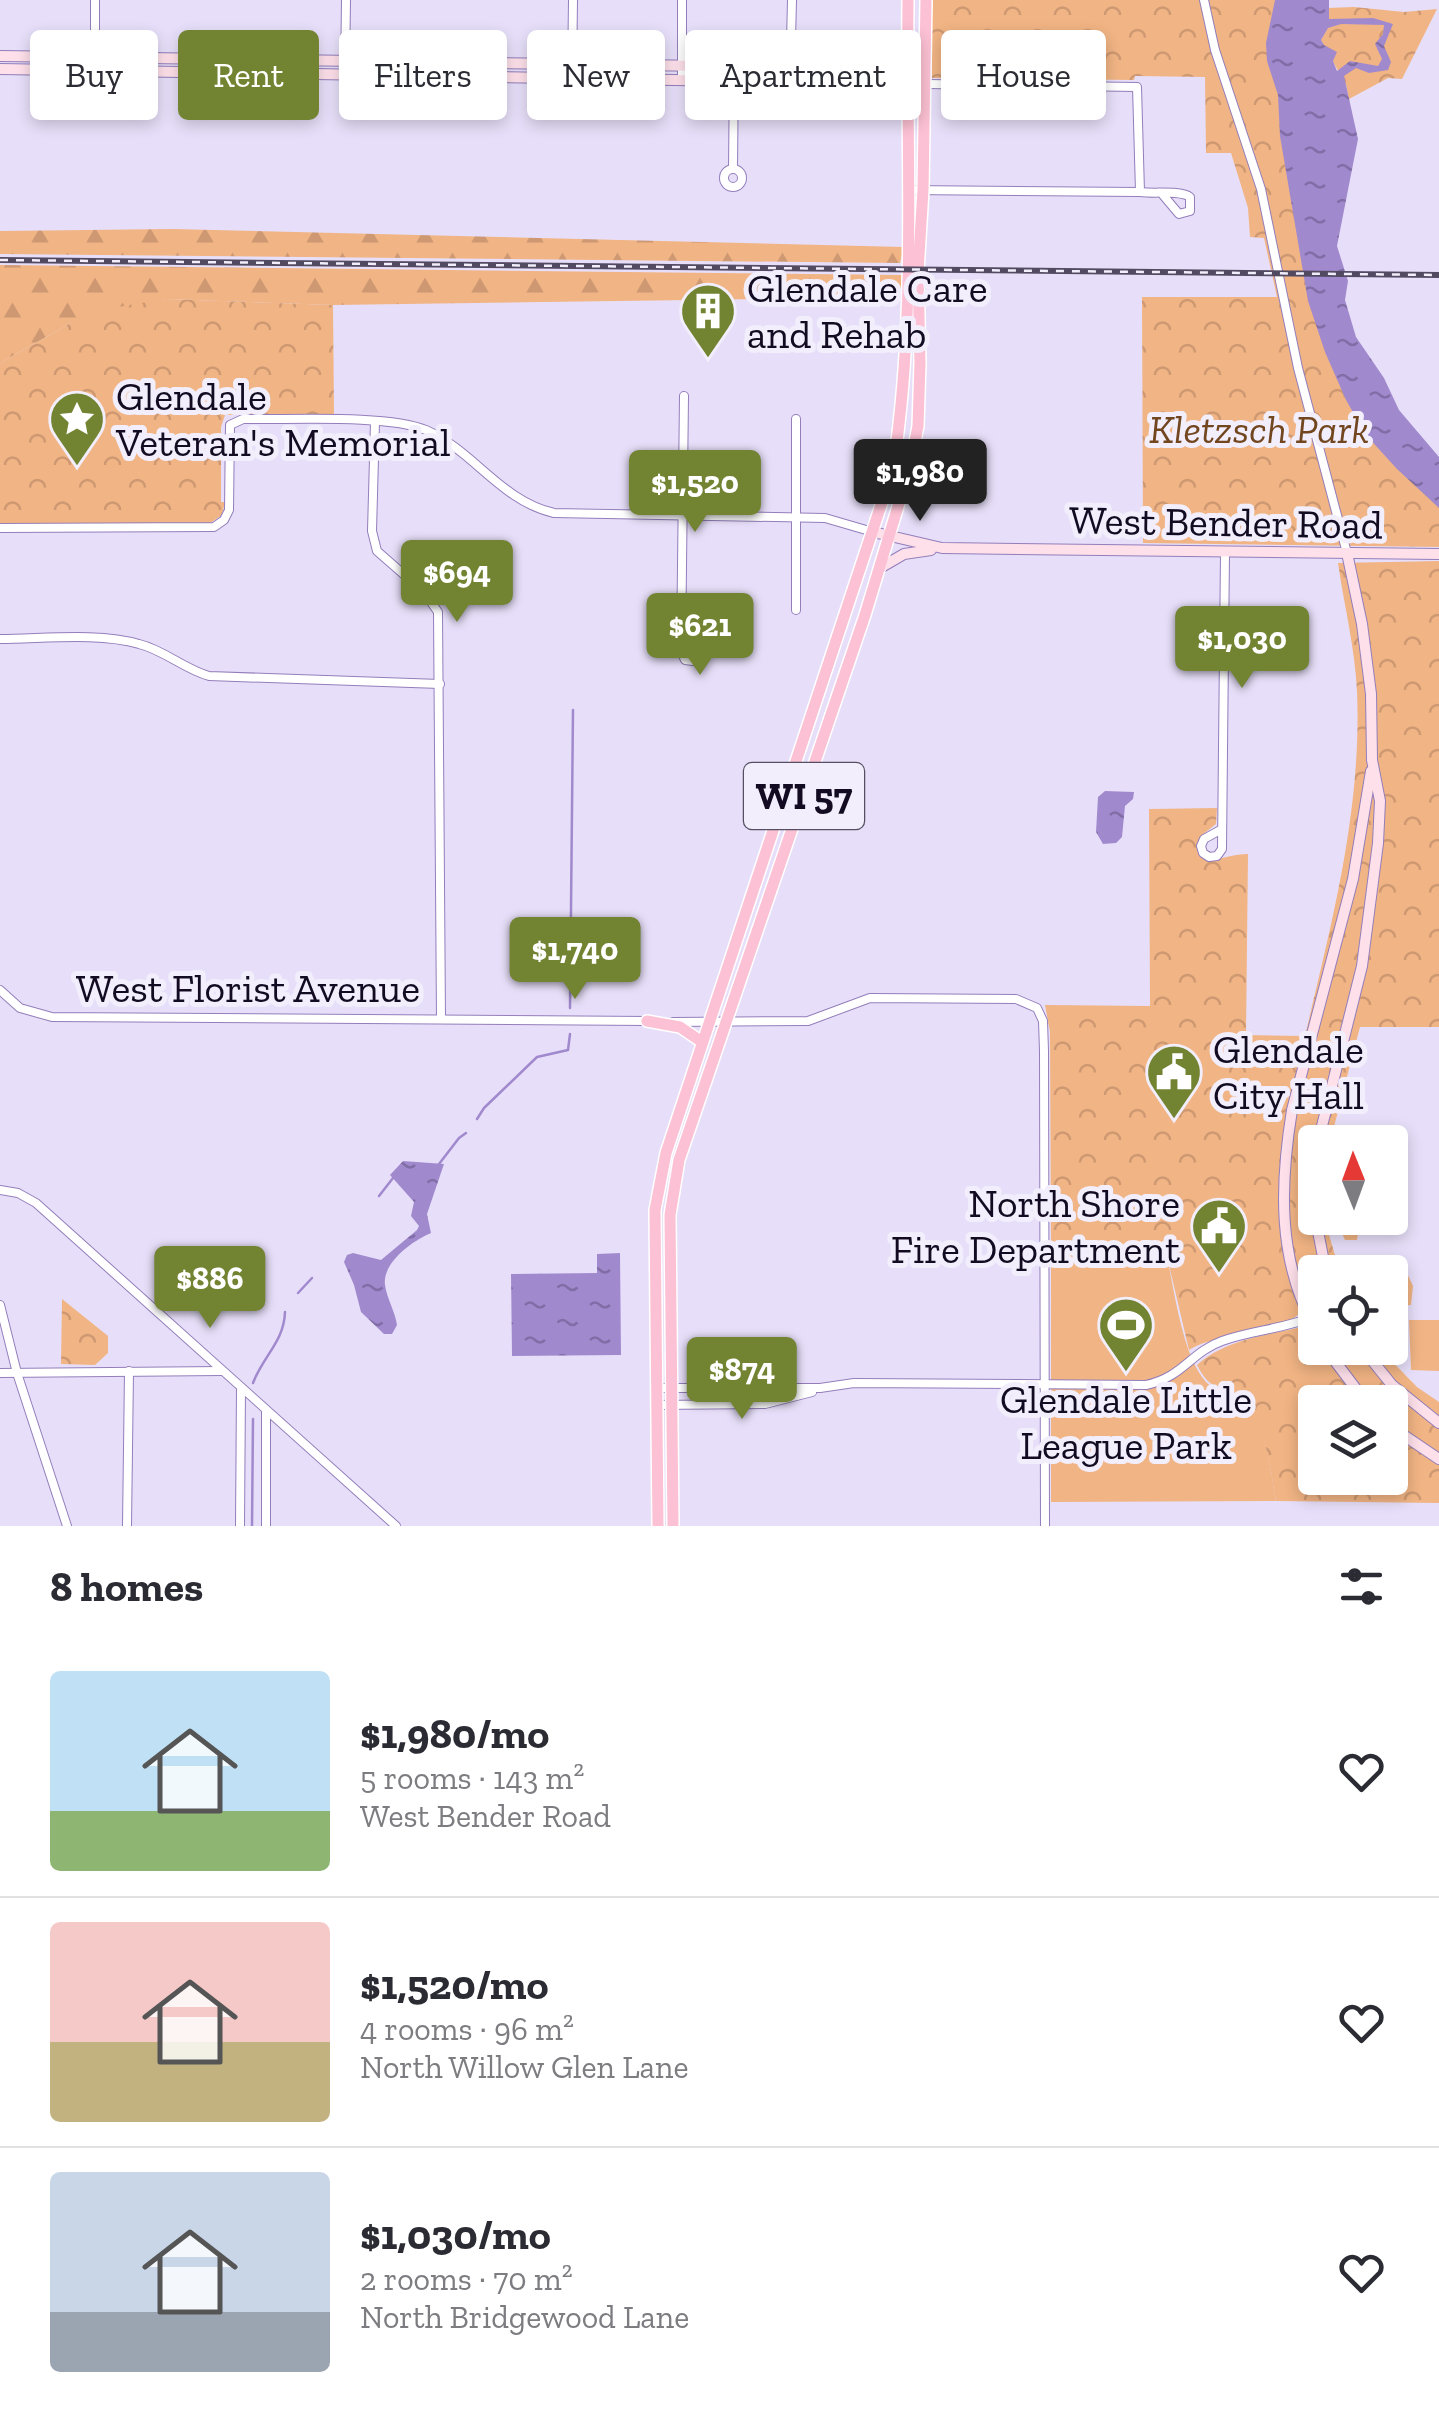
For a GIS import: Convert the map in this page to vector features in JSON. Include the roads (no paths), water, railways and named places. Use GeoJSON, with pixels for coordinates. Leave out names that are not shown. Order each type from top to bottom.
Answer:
{"type":"FeatureCollection","features":[{"type":"Feature","properties":{"kind":"main road","name":"WI 57"},"geometry":{"type":"LineString","coordinates":[[908,0],[908,30]]}},
{"type":"Feature","properties":{"kind":"main road","name":"WI 57"},"geometry":{"type":"LineString","coordinates":[[673,1526],[670,1214],[679,1160],[880,568],[918,426],[918,259],[926,0]]}},
{"type":"Feature","properties":{"kind":"main road","name":"WI 57"},"geometry":{"type":"LineString","coordinates":[[658,1526],[655,1210],[666,1154],[708,1022],[894,469],[909,278],[906,120]]}},
{"type":"Feature","properties":{"kind":"main road"},"geometry":{"type":"LineString","coordinates":[[740,928],[758,933]]}},
{"type":"Feature","properties":{"kind":"main road"},"geometry":{"type":"LineString","coordinates":[[734,943],[752,949]]}},
{"type":"Feature","properties":{"kind":"main road"},"geometry":{"type":"LineString","coordinates":[[647,1021],[680,1027],[702,1042]]}},
{"type":"Feature","properties":{"kind":"street"},"geometry":{"type":"LineString","coordinates":[[94,30],[95,0]]}},
{"type":"Feature","properties":{"kind":"street"},"geometry":{"type":"LineString","coordinates":[[346,0],[346,30]]}},
{"type":"Feature","properties":{"kind":"street"},"geometry":{"type":"LineString","coordinates":[[573,0],[573,30]]}},
{"type":"Feature","properties":{"kind":"street"},"geometry":{"type":"LineString","coordinates":[[682,0],[682,80]]}},
{"type":"Feature","properties":{"kind":"street"},"geometry":{"type":"LineString","coordinates":[[792,0],[792,30]]}},
{"type":"Feature","properties":{"kind":"street"},"geometry":{"type":"LineString","coordinates":[[1204,0],[1215,50],[1261,190],[1298,368],[1346,553],[1367,660],[1372,760],[1380,801],[1370,917],[1362,966],[1322,1125]]}},
{"type":"Feature","properties":{"kind":"street"},"geometry":{"type":"LineString","coordinates":[[0,56],[30,56]]}},
{"type":"Feature","properties":{"kind":"street"},"geometry":{"type":"LineString","coordinates":[[158,58],[339,60]]}},
{"type":"Feature","properties":{"kind":"street"},"geometry":{"type":"LineString","coordinates":[[665,66],[685,66]]}},
{"type":"Feature","properties":{"kind":"street"},"geometry":{"type":"LineString","coordinates":[[0,69],[30,69]]}},
{"type":"Feature","properties":{"kind":"street"},"geometry":{"type":"LineString","coordinates":[[158,71],[339,74]]}},
{"type":"Feature","properties":{"kind":"street"},"geometry":{"type":"LineString","coordinates":[[665,80],[685,80]]}},
{"type":"Feature","properties":{"kind":"street"},"geometry":{"type":"LineString","coordinates":[[924,84],[1133,86],[1139,90],[1140,192]]}},
{"type":"Feature","properties":{"kind":"street"},"geometry":{"type":"LineString","coordinates":[[733,169],[734,120]]}},
{"type":"Feature","properties":{"kind":"street"},"geometry":{"type":"LineString","coordinates":[[907,190],[1162,195]]}},
{"type":"Feature","properties":{"kind":"street"},"geometry":{"type":"LineString","coordinates":[[683,623],[684,396]]}},
{"type":"Feature","properties":{"kind":"street"},"geometry":{"type":"LineString","coordinates":[[796,419],[796,610]]}},
{"type":"Feature","properties":{"kind":"street","name":"West Bender Road"},"geometry":{"type":"LineString","coordinates":[[0,528],[208,529],[219,525],[229,510],[232,422],[376,422],[411,426],[439,437],[514,497],[542,510],[567,514],[796,516],[839,520],[890,537],[942,548],[1439,554]]}},
{"type":"Feature","properties":{"kind":"street"},"geometry":{"type":"LineString","coordinates":[[376,422],[372,530],[378,551],[424,592],[438,612],[441,1019]]}},
{"type":"Feature","properties":{"kind":"street"},"geometry":{"type":"LineString","coordinates":[[880,568],[904,554],[942,548]]}},
{"type":"Feature","properties":{"kind":"street"},"geometry":{"type":"LineString","coordinates":[[1222,829],[1224,552]]}},
{"type":"Feature","properties":{"kind":"street"},"geometry":{"type":"LineString","coordinates":[[0,639],[123,640],[145,645],[190,671],[209,676],[440,684]]}},
{"type":"Feature","properties":{"kind":"street"},"geometry":{"type":"LineString","coordinates":[[1298,1274],[1286,1238],[1282,1200],[1286,1147],[1292,1110],[1353,880],[1372,760]]}},
{"type":"Feature","properties":{"kind":"street","name":"West Florist Avenue"},"geometry":{"type":"LineString","coordinates":[[0,990],[20,1008],[52,1018],[808,1021],[870,998],[1016,998],[1036,1008],[1043,1021],[1043,1383]]}},
{"type":"Feature","properties":{"kind":"street"},"geometry":{"type":"LineString","coordinates":[[0,1190],[18,1193],[36,1203],[396,1526]]}},
{"type":"Feature","properties":{"kind":"street"},"geometry":{"type":"LineString","coordinates":[[0,1305],[17,1373],[67,1526]]}},
{"type":"Feature","properties":{"kind":"street"},"geometry":{"type":"LineString","coordinates":[[655,1405],[765,1404],[854,1383],[1146,1384],[1164,1381],[1220,1342],[1298,1324]]}},
{"type":"Feature","properties":{"kind":"street"},"geometry":{"type":"LineString","coordinates":[[1338,1365],[1353,1385]]}},
{"type":"Feature","properties":{"kind":"street"},"geometry":{"type":"LineString","coordinates":[[1376,1365],[1392,1385],[1439,1423]]}},
{"type":"Feature","properties":{"kind":"street"},"geometry":{"type":"LineString","coordinates":[[0,1373],[222,1371]]}},
{"type":"Feature","properties":{"kind":"street"},"geometry":{"type":"LineString","coordinates":[[127,1526],[128,1372]]}},
{"type":"Feature","properties":{"kind":"street"},"geometry":{"type":"LineString","coordinates":[[1043,1383],[1045,1526]]}},
{"type":"Feature","properties":{"kind":"street"},"geometry":{"type":"LineString","coordinates":[[240,1526],[241,1388]]}},
{"type":"Feature","properties":{"kind":"street"},"geometry":{"type":"LineString","coordinates":[[654,1388],[820,1388]]}},
{"type":"Feature","properties":{"kind":"street"},"geometry":{"type":"LineString","coordinates":[[266,1410],[266,1526]]}},
{"type":"Feature","properties":{"kind":"street"},"geometry":{"type":"LineString","coordinates":[[1408,1438],[1439,1459]]}},
{"type":"Feature","properties":{"kind":"water"},"geometry":{"type":"Polygon","coordinates":[[[1275,0],[1329,0],[1329,19],[1373,18],[1393,24],[1384,46],[1391,62],[1388,70],[1369,73],[1356,68],[1344,76],[1358,139],[1337,246],[1348,281],[1345,300],[1356,337],[1384,378],[1399,410],[1439,457],[1439,508],[1366,435],[1325,352],[1308,301],[1280,136],[1278,95],[1267,61],[1266,43],[1275,0]],[[1341,24],[1328,28],[1321,40],[1337,52],[1333,61],[1337,71],[1350,61],[1378,66],[1382,59],[1375,44],[1384,25],[1341,24]]]}},
{"type":"Feature","properties":{"kind":"water"},"geometry":{"type":"Polygon","coordinates":[[[1105,791],[1134,792],[1125,806],[1122,837],[1116,843],[1103,844],[1096,832],[1098,797],[1105,791]]]}},
{"type":"Feature","properties":{"kind":"water"},"geometry":{"type":"Polygon","coordinates":[[[403,1161],[444,1164],[427,1214],[431,1233],[400,1253],[385,1276],[397,1325],[392,1334],[384,1334],[361,1312],[344,1262],[353,1253],[381,1260],[417,1230],[419,1226],[411,1216],[414,1202],[390,1175],[403,1161]]]}},
{"type":"Feature","properties":{"kind":"water"},"geometry":{"type":"Polygon","coordinates":[[[620,1253],[621,1355],[512,1356],[511,1274],[597,1273],[597,1254],[620,1253]]]}},
{"type":"Feature","properties":{"kind":"waterway"},"geometry":{"type":"LineString","coordinates":[[570,1008],[573,710]]}},
{"type":"Feature","properties":{"kind":"waterway"},"geometry":{"type":"LineString","coordinates":[[477,1119],[537,1057],[568,1050],[570,1034]]}},
{"type":"Feature","properties":{"kind":"waterway"},"geometry":{"type":"LineString","coordinates":[[439,1164],[466,1133]]}},
{"type":"Feature","properties":{"kind":"waterway"},"geometry":{"type":"LineString","coordinates":[[379,1196],[393,1178]]}},
{"type":"Feature","properties":{"kind":"waterway"},"geometry":{"type":"LineString","coordinates":[[298,1293],[312,1278]]}},
{"type":"Feature","properties":{"kind":"waterway"},"geometry":{"type":"LineString","coordinates":[[253,1383],[277,1341],[285,1312]]}},
{"type":"Feature","properties":{"kind":"waterway"},"geometry":{"type":"LineString","coordinates":[[252,1526],[253,1419]]}},
{"type":"Feature","properties":{"kind":"railway"},"geometry":{"type":"LineString","coordinates":[[0,260],[1439,275]]}},
{"type":"Feature","properties":{"kind":"place","name":"Glendale Care and Rehab"},"geometry":{"type":"Point","coordinates":[708,360]}},
{"type":"Feature","properties":{"kind":"place","name":"Glendale Veteran's Memorial"},"geometry":{"type":"Point","coordinates":[77,468]}},
{"type":"Feature","properties":{"kind":"place","name":"Glendale City Hall"},"geometry":{"type":"Point","coordinates":[1174,1121]}},
{"type":"Feature","properties":{"kind":"place","name":"North Shore Fire Department"},"geometry":{"type":"Point","coordinates":[1219,1275]}},
{"type":"Feature","properties":{"kind":"place","name":"Glendale Little League Park"},"geometry":{"type":"Point","coordinates":[1126,1374]}},
{"type":"Feature","properties":{"kind":"park label","name":"Kletzsch Park"},"geometry":{"type":"Point","coordinates":[1259,429]}}]}
